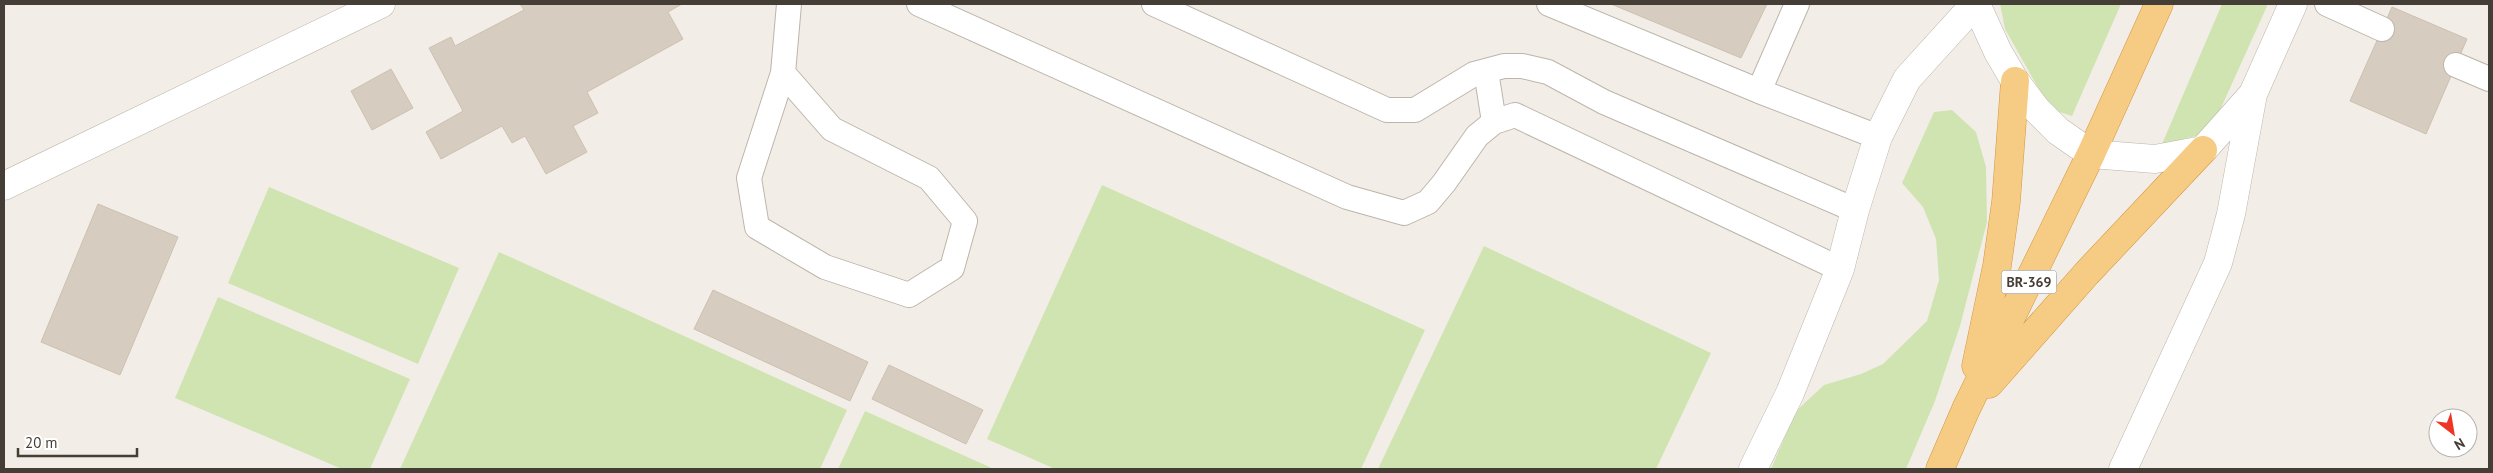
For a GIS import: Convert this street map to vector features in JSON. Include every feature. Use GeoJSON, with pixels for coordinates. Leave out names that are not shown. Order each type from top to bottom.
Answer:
{"type":"FeatureCollection","features":[{"type":"Feature","properties":{"kind":"highway","name":"BR-369"},"geometry":{"type":"LineString","coordinates":[[1940,469],[1966,409],[2091,154],[2159,4]]}},
{"type":"Feature","properties":{"kind":"highway"},"geometry":{"type":"LineString","coordinates":[[1966,409],[1997,266],[2004,221],[2015,81]]}},
{"type":"Feature","properties":{"kind":"highway"},"geometry":{"type":"LineString","coordinates":[[1966,409],[2087,273],[2203,150]]}},
{"type":"Feature","properties":{"kind":"street"},"geometry":{"type":"LineString","coordinates":[[4,186],[353,9],[381,4]]}},
{"type":"Feature","properties":{"kind":"street"},"geometry":{"type":"LineString","coordinates":[[1753,469],[1790,393],[1840,269],[1855,210],[1878,137],[1907,79],[1975,4],[1998,52],[2015,81],[2036,109],[2058,131],[2091,154],[2155,158],[2203,150],[2253,94]]}},
{"type":"Feature","properties":{"kind":"street"},"geometry":{"type":"LineString","coordinates":[[2123,469],[2218,263],[2231,214],[2253,94],[2293,4]]}},
{"type":"Feature","properties":{"kind":"lane"},"geometry":{"type":"LineString","coordinates":[[783,73],[832,129],[929,178],[966,221],[952,268],[908,295],[825,267],[757,227],[749,178],[783,73],[789,4]]}},
{"type":"Feature","properties":{"kind":"lane"},"geometry":{"type":"LineString","coordinates":[[919,4],[1347,197],[1404,213],[1428,202],[1444,183],[1462,154],[1477,136],[1494,122],[1515,115],[1840,269]]}},
{"type":"Feature","properties":{"kind":"lane"},"geometry":{"type":"LineString","coordinates":[[1154,4],[1387,110],[1415,110],[1474,74],[1504,66],[1522,66],[1548,72],[1604,102],[1855,210]]}},
{"type":"Feature","properties":{"kind":"lane"},"geometry":{"type":"LineString","coordinates":[[1549,4],[1759,91],[1878,137]]}},
{"type":"Feature","properties":{"kind":"lane"},"geometry":{"type":"LineString","coordinates":[[1759,91],[1797,4]]}},
{"type":"Feature","properties":{"kind":"lane"},"geometry":{"type":"LineString","coordinates":[[2327,4],[2382,29]]}},
{"type":"Feature","properties":{"kind":"lane"},"geometry":{"type":"LineString","coordinates":[[2456,65],[2489,78]]}},
{"type":"Feature","properties":{"kind":"lane"},"geometry":{"type":"LineString","coordinates":[[1486,71],[1494,122]]}},
{"type":"Feature","properties":{"kind":"green space"},"geometry":{"type":"Polygon","coordinates":[[[2000,4],[2121,4],[2072,116],[2050,109],[2005,29],[2000,4]]]}},
{"type":"Feature","properties":{"kind":"green space"},"geometry":{"type":"Polygon","coordinates":[[[2222,4],[2268,4],[2216,119],[2196,136],[2162,144],[2222,4]]]}},
{"type":"Feature","properties":{"kind":"green space"},"geometry":{"type":"Polygon","coordinates":[[[1952,110],[1976,132],[1986,167],[1987,222],[1960,326],[1935,401],[1906,469],[1771,469],[1796,411],[1824,385],[1861,374],[1883,364],[1927,321],[1939,280],[1936,239],[1923,207],[1902,183],[1934,112],[1952,110]]]}},
{"type":"Feature","properties":{"kind":"green space"},"geometry":{"type":"Polygon","coordinates":[[[1102,185],[1425,330],[1361,469],[1055,469],[987,439],[1102,185]]]}},
{"type":"Feature","properties":{"kind":"green space"},"geometry":{"type":"Polygon","coordinates":[[[269,187],[459,268],[418,364],[228,283],[269,187]]]}},
{"type":"Feature","properties":{"kind":"green space"},"geometry":{"type":"Polygon","coordinates":[[[1484,246],[1711,353],[1656,469],[1378,469],[1484,246]]]}},
{"type":"Feature","properties":{"kind":"green space"},"geometry":{"type":"Polygon","coordinates":[[[499,252],[847,410],[820,469],[400,469],[499,252]]]}},
{"type":"Feature","properties":{"kind":"green space"},"geometry":{"type":"Polygon","coordinates":[[[218,297],[410,379],[370,469],[342,469],[175,398],[218,297]]]}},
{"type":"Feature","properties":{"kind":"green space"},"geometry":{"type":"Polygon","coordinates":[[[865,411],[994,469],[838,469],[865,411]]]}},
{"type":"Feature","properties":{"kind":"building"},"geometry":{"type":"Polygon","coordinates":[[[520,4],[682,4],[668,12],[683,39],[587,92],[598,113],[573,126],[587,152],[546,174],[525,136],[512,143],[502,126],[441,159],[426,132],[463,111],[429,48],[451,37],[455,46],[524,10],[520,4]]]}},
{"type":"Feature","properties":{"kind":"building"},"geometry":{"type":"Polygon","coordinates":[[[1611,4],[1767,4],[1741,58],[1611,4]]]}},
{"type":"Feature","properties":{"kind":"building"},"geometry":{"type":"Polygon","coordinates":[[[2392,7],[2467,39],[2426,134],[2350,101],[2392,7]]]}},
{"type":"Feature","properties":{"kind":"building"},"geometry":{"type":"Polygon","coordinates":[[[391,69],[413,108],[372,130],[351,91],[391,69]]]}},
{"type":"Feature","properties":{"kind":"building"},"geometry":{"type":"Polygon","coordinates":[[[98,204],[178,237],[120,375],[41,342],[98,204]]]}},
{"type":"Feature","properties":{"kind":"building"},"geometry":{"type":"Polygon","coordinates":[[[713,290],[868,362],[850,401],[694,329],[713,290]]]}},
{"type":"Feature","properties":{"kind":"building"},"geometry":{"type":"Polygon","coordinates":[[[889,365],[983,410],[966,444],[872,399],[889,365]]]}}]}
